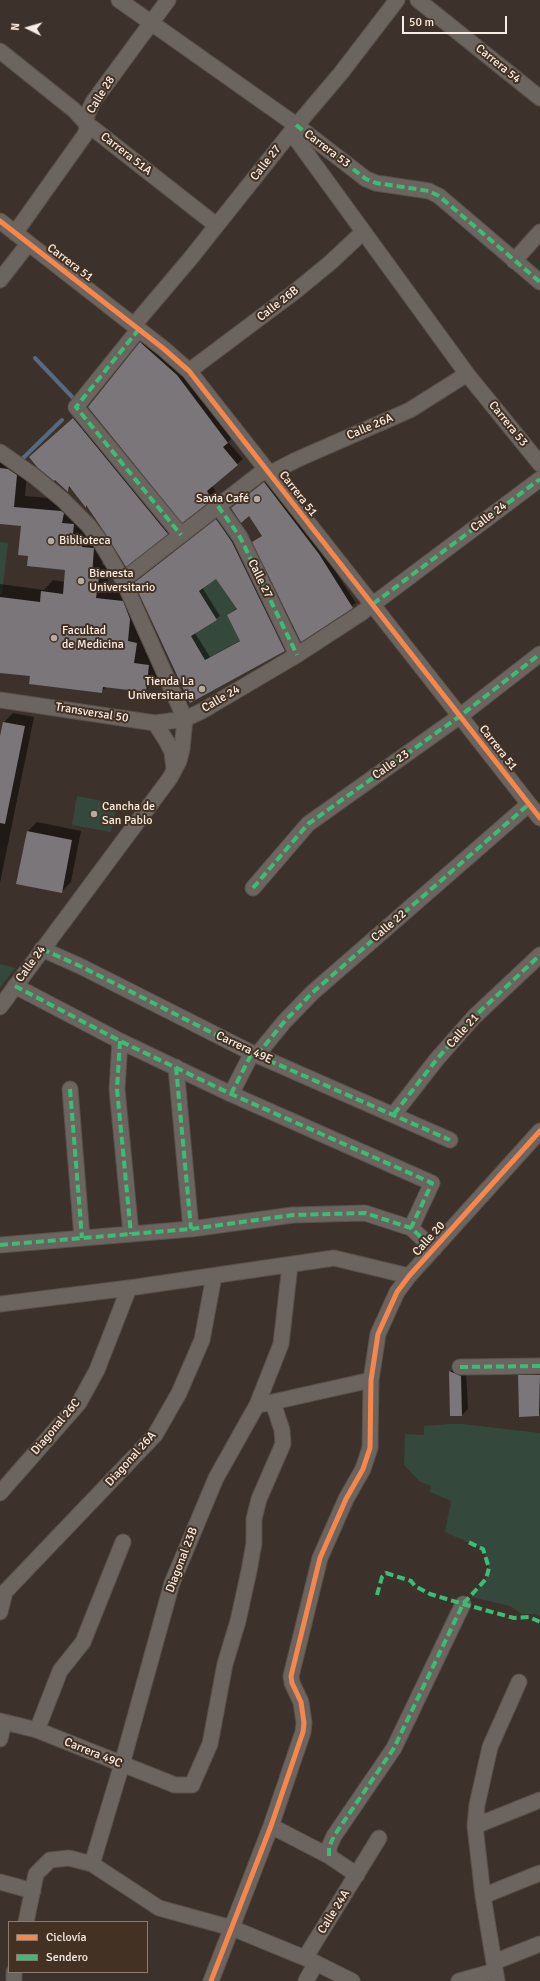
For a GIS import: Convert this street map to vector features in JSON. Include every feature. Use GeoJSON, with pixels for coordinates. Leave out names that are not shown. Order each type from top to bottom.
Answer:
{"type":"FeatureCollection","features":[{"type":"Feature","properties":{"kind":"street","name":"Carrera 53"},"geometry":{"type":"LineString","coordinates":[[119,0],[293,129],[366,179],[376,183],[429,191],[439,196],[540,282]]}},
{"type":"Feature","properties":{"kind":"street","name":"Calle 28"},"geometry":{"type":"LineString","coordinates":[[15,233],[84,136],[87,130],[86,122],[93,102],[168,0]]}},
{"type":"Feature","properties":{"kind":"street","name":"Calle 27"},"geometry":{"type":"LineString","coordinates":[[182,535],[76,407],[136,327],[216,225],[293,129],[341,73],[397,0]]}},
{"type":"Feature","properties":{"kind":"street","name":"Carrera 54"},"geometry":{"type":"LineString","coordinates":[[418,0],[540,98]]}},
{"type":"Feature","properties":{"kind":"street","name":"Carrera 51A"},"geometry":{"type":"LineString","coordinates":[[0,51],[74,110],[86,122],[216,225]]}},
{"type":"Feature","properties":{"kind":"street","name":"Carrera 53"},"geometry":{"type":"LineString","coordinates":[[293,129],[363,232],[468,374],[540,464]]}},
{"type":"Feature","properties":{"kind":"street","name":"Carrera 51"},"geometry":{"type":"LineString","coordinates":[[0,221],[136,327],[189,371],[460,716],[535,808]]}},
{"type":"Feature","properties":{"kind":"street","name":"Calle 26B"},"geometry":{"type":"LineString","coordinates":[[189,371],[297,290],[363,232]]}},
{"type":"Feature","properties":{"kind":"street"},"geometry":{"type":"LineString","coordinates":[[514,261],[540,232]]}},
{"type":"Feature","properties":{"kind":"street"},"geometry":{"type":"LineString","coordinates":[[0,280],[28,244]]}},
{"type":"Feature","properties":{"kind":"street","name":"Calle 26A"},"geometry":{"type":"LineString","coordinates":[[123,580],[218,506],[268,472],[410,410],[468,374]]}},
{"type":"Feature","properties":{"kind":"street"},"geometry":{"type":"LineString","coordinates":[[0,452],[52,490],[88,525],[123,580],[185,719]]}},
{"type":"Feature","properties":{"kind":"street","name":"Calle 24"},"geometry":{"type":"LineString","coordinates":[[0,1006],[161,790],[174,770],[182,749],[185,719],[202,711],[297,655],[373,604],[540,479]]}},
{"type":"Feature","properties":{"kind":"street","name":"Calle 27"},"geometry":{"type":"LineString","coordinates":[[218,506],[240,538],[297,655]]}},
{"type":"Feature","properties":{"kind":"street","name":"Calle 23"},"geometry":{"type":"LineString","coordinates":[[253,888],[308,824],[460,716],[540,654]]}},
{"type":"Feature","properties":{"kind":"street","name":"Transversal 50"},"geometry":{"type":"LineString","coordinates":[[0,700],[156,723],[185,719]]}},
{"type":"Feature","properties":{"kind":"street"},"geometry":{"type":"LineString","coordinates":[[156,723],[172,752],[174,770]]}},
{"type":"Feature","properties":{"kind":"street","name":"Calle 22"},"geometry":{"type":"LineString","coordinates":[[231,1094],[254,1054],[312,993],[535,808]]}},
{"type":"Feature","properties":{"kind":"street","name":"Carrera 49E"},"geometry":{"type":"LineString","coordinates":[[42,949],[82,967],[254,1054],[394,1114],[450,1140]]}},
{"type":"Feature","properties":{"kind":"street","name":"Calle 21"},"geometry":{"type":"LineString","coordinates":[[394,1114],[437,1059],[474,1017],[540,955]]}},
{"type":"Feature","properties":{"kind":"street"},"geometry":{"type":"LineString","coordinates":[[15,986],[120,1041],[231,1094],[432,1184],[411,1228]]}},
{"type":"Feature","properties":{"kind":"street"},"geometry":{"type":"LineString","coordinates":[[120,1041],[117,1089],[131,1234]]}},
{"type":"Feature","properties":{"kind":"street"},"geometry":{"type":"LineString","coordinates":[[176,1067],[191,1229]]}},
{"type":"Feature","properties":{"kind":"street"},"geometry":{"type":"LineString","coordinates":[[70,1089],[82,1238]]}},
{"type":"Feature","properties":{"kind":"street","name":"Calle 20"},"geometry":{"type":"LineString","coordinates":[[211,1981],[271,1826],[303,1732],[304,1723],[301,1702],[292,1684],[291,1676],[320,1558],[346,1500],[363,1469],[370,1448],[371,1380],[378,1334],[397,1292],[409,1276],[539,1135]]}},
{"type":"Feature","properties":{"kind":"street"},"geometry":{"type":"LineString","coordinates":[[0,1245],[191,1229],[292,1215],[365,1213],[411,1228],[434,1249]]}},
{"type":"Feature","properties":{"kind":"street"},"geometry":{"type":"LineString","coordinates":[[0,1304],[129,1288],[334,1258],[409,1276]]}},
{"type":"Feature","properties":{"kind":"street","name":"Diagonal 23B"},"geometry":{"type":"LineString","coordinates":[[92,1864],[122,1764],[172,1583],[216,1478],[258,1405],[281,1344],[290,1265]]}},
{"type":"Feature","properties":{"kind":"street","name":"Diagonal 26A"},"geometry":{"type":"LineString","coordinates":[[0,1612],[2,1590],[155,1435],[179,1393],[202,1340],[214,1276]]}},
{"type":"Feature","properties":{"kind":"street","name":"Diagonal 26C"},"geometry":{"type":"LineString","coordinates":[[0,1493],[79,1403],[98,1370],[129,1288]]}},
{"type":"Feature","properties":{"kind":"street"},"geometry":{"type":"LineString","coordinates":[[460,1367],[540,1366]]}},
{"type":"Feature","properties":{"kind":"street"},"geometry":{"type":"LineString","coordinates":[[258,1405],[273,1403],[371,1380]]}},
{"type":"Feature","properties":{"kind":"street","name":"Carrera 49C"},"geometry":{"type":"LineString","coordinates":[[2,1721],[37,1730],[175,1785],[192,1786],[210,1744],[225,1664],[238,1621],[249,1571],[254,1544],[255,1512],[259,1499],[283,1444],[282,1430],[273,1403]]}},
{"type":"Feature","properties":{"kind":"street"},"geometry":{"type":"LineString","coordinates":[[37,1730],[60,1671],[84,1642],[123,1542]]}},
{"type":"Feature","properties":{"kind":"street"},"geometry":{"type":"LineString","coordinates":[[329,1856],[329,1847],[334,1836],[394,1748],[463,1604]]}},
{"type":"Feature","properties":{"kind":"street"},"geometry":{"type":"LineString","coordinates":[[496,1971],[483,1896],[475,1826],[477,1805],[490,1747],[519,1682]]}},
{"type":"Feature","properties":{"kind":"street"},"geometry":{"type":"LineString","coordinates":[[0,1739],[2,1721]]}},
{"type":"Feature","properties":{"kind":"street"},"geometry":{"type":"LineString","coordinates":[[475,1826],[540,1800]]}},
{"type":"Feature","properties":{"kind":"street"},"geometry":{"type":"LineString","coordinates":[[271,1826],[329,1856],[357,1875]]}},
{"type":"Feature","properties":{"kind":"street","name":"Calle 24A"},"geometry":{"type":"LineString","coordinates":[[306,1981],[310,1961],[379,1838]]}},
{"type":"Feature","properties":{"kind":"street"},"geometry":{"type":"LineString","coordinates":[[26,1921],[36,1874],[50,1860],[69,1858],[92,1864],[158,1908],[232,1928],[310,1961],[352,1981]]}},
{"type":"Feature","properties":{"kind":"street"},"geometry":{"type":"LineString","coordinates":[[483,1896],[540,1873]]}},
{"type":"Feature","properties":{"kind":"street"},"geometry":{"type":"LineString","coordinates":[[0,1882],[33,1891]]}},
{"type":"Feature","properties":{"kind":"street"},"geometry":{"type":"LineString","coordinates":[[459,1981],[496,1971],[540,1944]]}},
{"type":"Feature","properties":{"kind":"green space"},"geometry":{"type":"Polygon","coordinates":[[[0,542],[8,543],[2,594],[0,594],[0,542]]]}},
{"type":"Feature","properties":{"kind":"green space"},"geometry":{"type":"Polygon","coordinates":[[[216,579],[237,609],[227,615],[240,641],[205,660],[191,636],[185,601],[203,629],[217,620],[199,591],[216,579]]]}},
{"type":"Feature","properties":{"kind":"green space","name":"Cancha de San Pablo"},"geometry":{"type":"Polygon","coordinates":[[[77,796],[117,804],[111,832],[72,825],[77,796]]]}},
{"type":"Feature","properties":{"kind":"green space"},"geometry":{"type":"Polygon","coordinates":[[[0,964],[15,968],[0,988],[0,964]]]}},
{"type":"Feature","properties":{"kind":"green space"},"geometry":{"type":"Polygon","coordinates":[[[450,1424],[540,1433],[540,1616],[535,1614],[522,1614],[510,1606],[471,1597],[486,1579],[489,1568],[483,1549],[445,1532],[451,1501],[430,1492],[431,1486],[419,1481],[404,1465],[405,1434],[424,1435],[424,1426],[450,1424]]]}},
{"type":"Feature","properties":{"kind":"building"},"geometry":{"type":"Polygon","coordinates":[[[140,342],[177,375],[228,443],[223,447],[238,465],[207,491],[212,500],[182,523],[88,407],[140,342]]]}},
{"type":"Feature","properties":{"kind":"building"},"geometry":{"type":"Polygon","coordinates":[[[73,418],[168,534],[126,567],[86,505],[86,508],[69,486],[68,492],[37,467],[29,457],[73,418]]]}},
{"type":"Feature","properties":{"kind":"building"},"geometry":{"type":"Polygon","coordinates":[[[0,468],[8,469],[17,475],[14,507],[61,511],[64,513],[62,523],[74,524],[73,534],[83,536],[82,547],[94,548],[92,576],[99,577],[96,598],[123,601],[130,619],[128,641],[137,643],[134,663],[149,665],[146,692],[103,687],[102,693],[29,684],[30,676],[0,673],[0,597],[40,602],[41,591],[63,594],[65,570],[27,566],[28,556],[18,555],[21,526],[0,524],[0,468]]]}},
{"type":"Feature","properties":{"kind":"building"},"geometry":{"type":"Polygon","coordinates":[[[264,482],[319,554],[353,608],[301,642],[252,542],[262,536],[249,516],[241,523],[231,508],[264,482]]]}},
{"type":"Feature","properties":{"kind":"building"},"geometry":{"type":"Polygon","coordinates":[[[216,519],[232,542],[285,651],[190,703],[134,583],[216,519]],[[216,579],[199,591],[217,620],[191,636],[205,660],[240,641],[227,615],[237,609],[216,579]]]}},
{"type":"Feature","properties":{"kind":"building"},"geometry":{"type":"Polygon","coordinates":[[[3,722],[25,726],[5,824],[0,823],[0,736],[3,722]]]}},
{"type":"Feature","properties":{"kind":"building"},"geometry":{"type":"Polygon","coordinates":[[[27,831],[72,840],[62,893],[16,884],[27,831]]]}},
{"type":"Feature","properties":{"kind":"building"},"geometry":{"type":"Polygon","coordinates":[[[449,1371],[461,1376],[462,1416],[450,1416],[449,1371]]]}},
{"type":"Feature","properties":{"kind":"building"},"geometry":{"type":"Polygon","coordinates":[[[518,1375],[540,1375],[539,1416],[519,1417],[518,1375]]]}},
{"type":"Feature","properties":{"kind":"waterway"},"geometry":{"type":"LineString","coordinates":[[35,358],[76,401]]}},
{"type":"Feature","properties":{"kind":"waterway"},"geometry":{"type":"LineString","coordinates":[[19,462],[62,420]]}},
{"type":"Feature","properties":{"kind":"marked path"},"geometry":{"type":"LineString","coordinates":[[296,125],[366,179],[376,183],[429,191],[439,196],[540,282]]}},
{"type":"Feature","properties":{"kind":"marked path"},"geometry":{"type":"LineString","coordinates":[[139,329],[76,407],[181,535]]}},
{"type":"Feature","properties":{"kind":"marked path"},"geometry":{"type":"LineString","coordinates":[[373,604],[540,479]]}},
{"type":"Feature","properties":{"kind":"marked path"},"geometry":{"type":"LineString","coordinates":[[218,506],[240,537],[297,655]]}},
{"type":"Feature","properties":{"kind":"marked path"},"geometry":{"type":"LineString","coordinates":[[253,888],[308,824],[460,716],[540,654]]}},
{"type":"Feature","properties":{"kind":"marked path"},"geometry":{"type":"LineString","coordinates":[[257,1055],[284,1022],[312,993],[529,804]]}},
{"type":"Feature","properties":{"kind":"marked path"},"geometry":{"type":"LineString","coordinates":[[42,949],[82,967],[252,1053],[450,1140]]}},
{"type":"Feature","properties":{"kind":"marked path"},"geometry":{"type":"LineString","coordinates":[[394,1114],[437,1059],[474,1017],[540,955]]}},
{"type":"Feature","properties":{"kind":"marked path"},"geometry":{"type":"LineString","coordinates":[[15,986],[120,1041],[231,1094],[432,1183],[411,1228]]}},
{"type":"Feature","properties":{"kind":"marked path"},"geometry":{"type":"LineString","coordinates":[[120,1041],[117,1089],[131,1234]]}},
{"type":"Feature","properties":{"kind":"marked path"},"geometry":{"type":"LineString","coordinates":[[231,1094],[252,1053]]}},
{"type":"Feature","properties":{"kind":"marked path"},"geometry":{"type":"LineString","coordinates":[[176,1067],[191,1229]]}},
{"type":"Feature","properties":{"kind":"marked path"},"geometry":{"type":"LineString","coordinates":[[70,1089],[82,1238]]}},
{"type":"Feature","properties":{"kind":"marked path"},"geometry":{"type":"LineString","coordinates":[[0,1245],[191,1229],[293,1215],[365,1213],[411,1228],[434,1249]]}},
{"type":"Feature","properties":{"kind":"marked path"},"geometry":{"type":"LineString","coordinates":[[460,1367],[540,1366]]}},
{"type":"Feature","properties":{"kind":"marked path"},"geometry":{"type":"LineString","coordinates":[[329,1856],[329,1847],[334,1836],[394,1748],[463,1604],[486,1579],[489,1568],[483,1549],[466,1541]]}},
{"type":"Feature","properties":{"kind":"marked path"},"geometry":{"type":"LineString","coordinates":[[377,1595],[382,1577],[386,1573],[411,1581],[415,1586],[430,1594],[514,1618],[529,1617],[540,1622]]}},
{"type":"Feature","properties":{"kind":"cycle path"},"geometry":{"type":"LineString","coordinates":[[0,221],[164,349],[189,371],[540,818]]}},
{"type":"Feature","properties":{"kind":"cycle path"},"geometry":{"type":"LineString","coordinates":[[211,1981],[271,1826],[303,1732],[304,1723],[301,1702],[292,1683],[291,1676],[320,1558],[346,1499],[363,1469],[370,1448],[371,1380],[378,1334],[397,1292],[409,1276],[540,1131]]}},
{"type":"Feature","properties":{"kind":"place","name":"Savia Café"},"geometry":{"type":"Point","coordinates":[257,499]}},
{"type":"Feature","properties":{"kind":"place","name":"Biblioteca"},"geometry":{"type":"Point","coordinates":[51,541]}},
{"type":"Feature","properties":{"kind":"place","name":"Bienesta Universitario"},"geometry":{"type":"Point","coordinates":[81,581]}},
{"type":"Feature","properties":{"kind":"place","name":"Facultad de Medicina"},"geometry":{"type":"Point","coordinates":[54,638]}},
{"type":"Feature","properties":{"kind":"place","name":"Tienda La Universitaria"},"geometry":{"type":"Point","coordinates":[202,689]}},
{"type":"Feature","properties":{"kind":"place","name":"Cancha de San Pablo"},"geometry":{"type":"Point","coordinates":[94,814]}}]}
